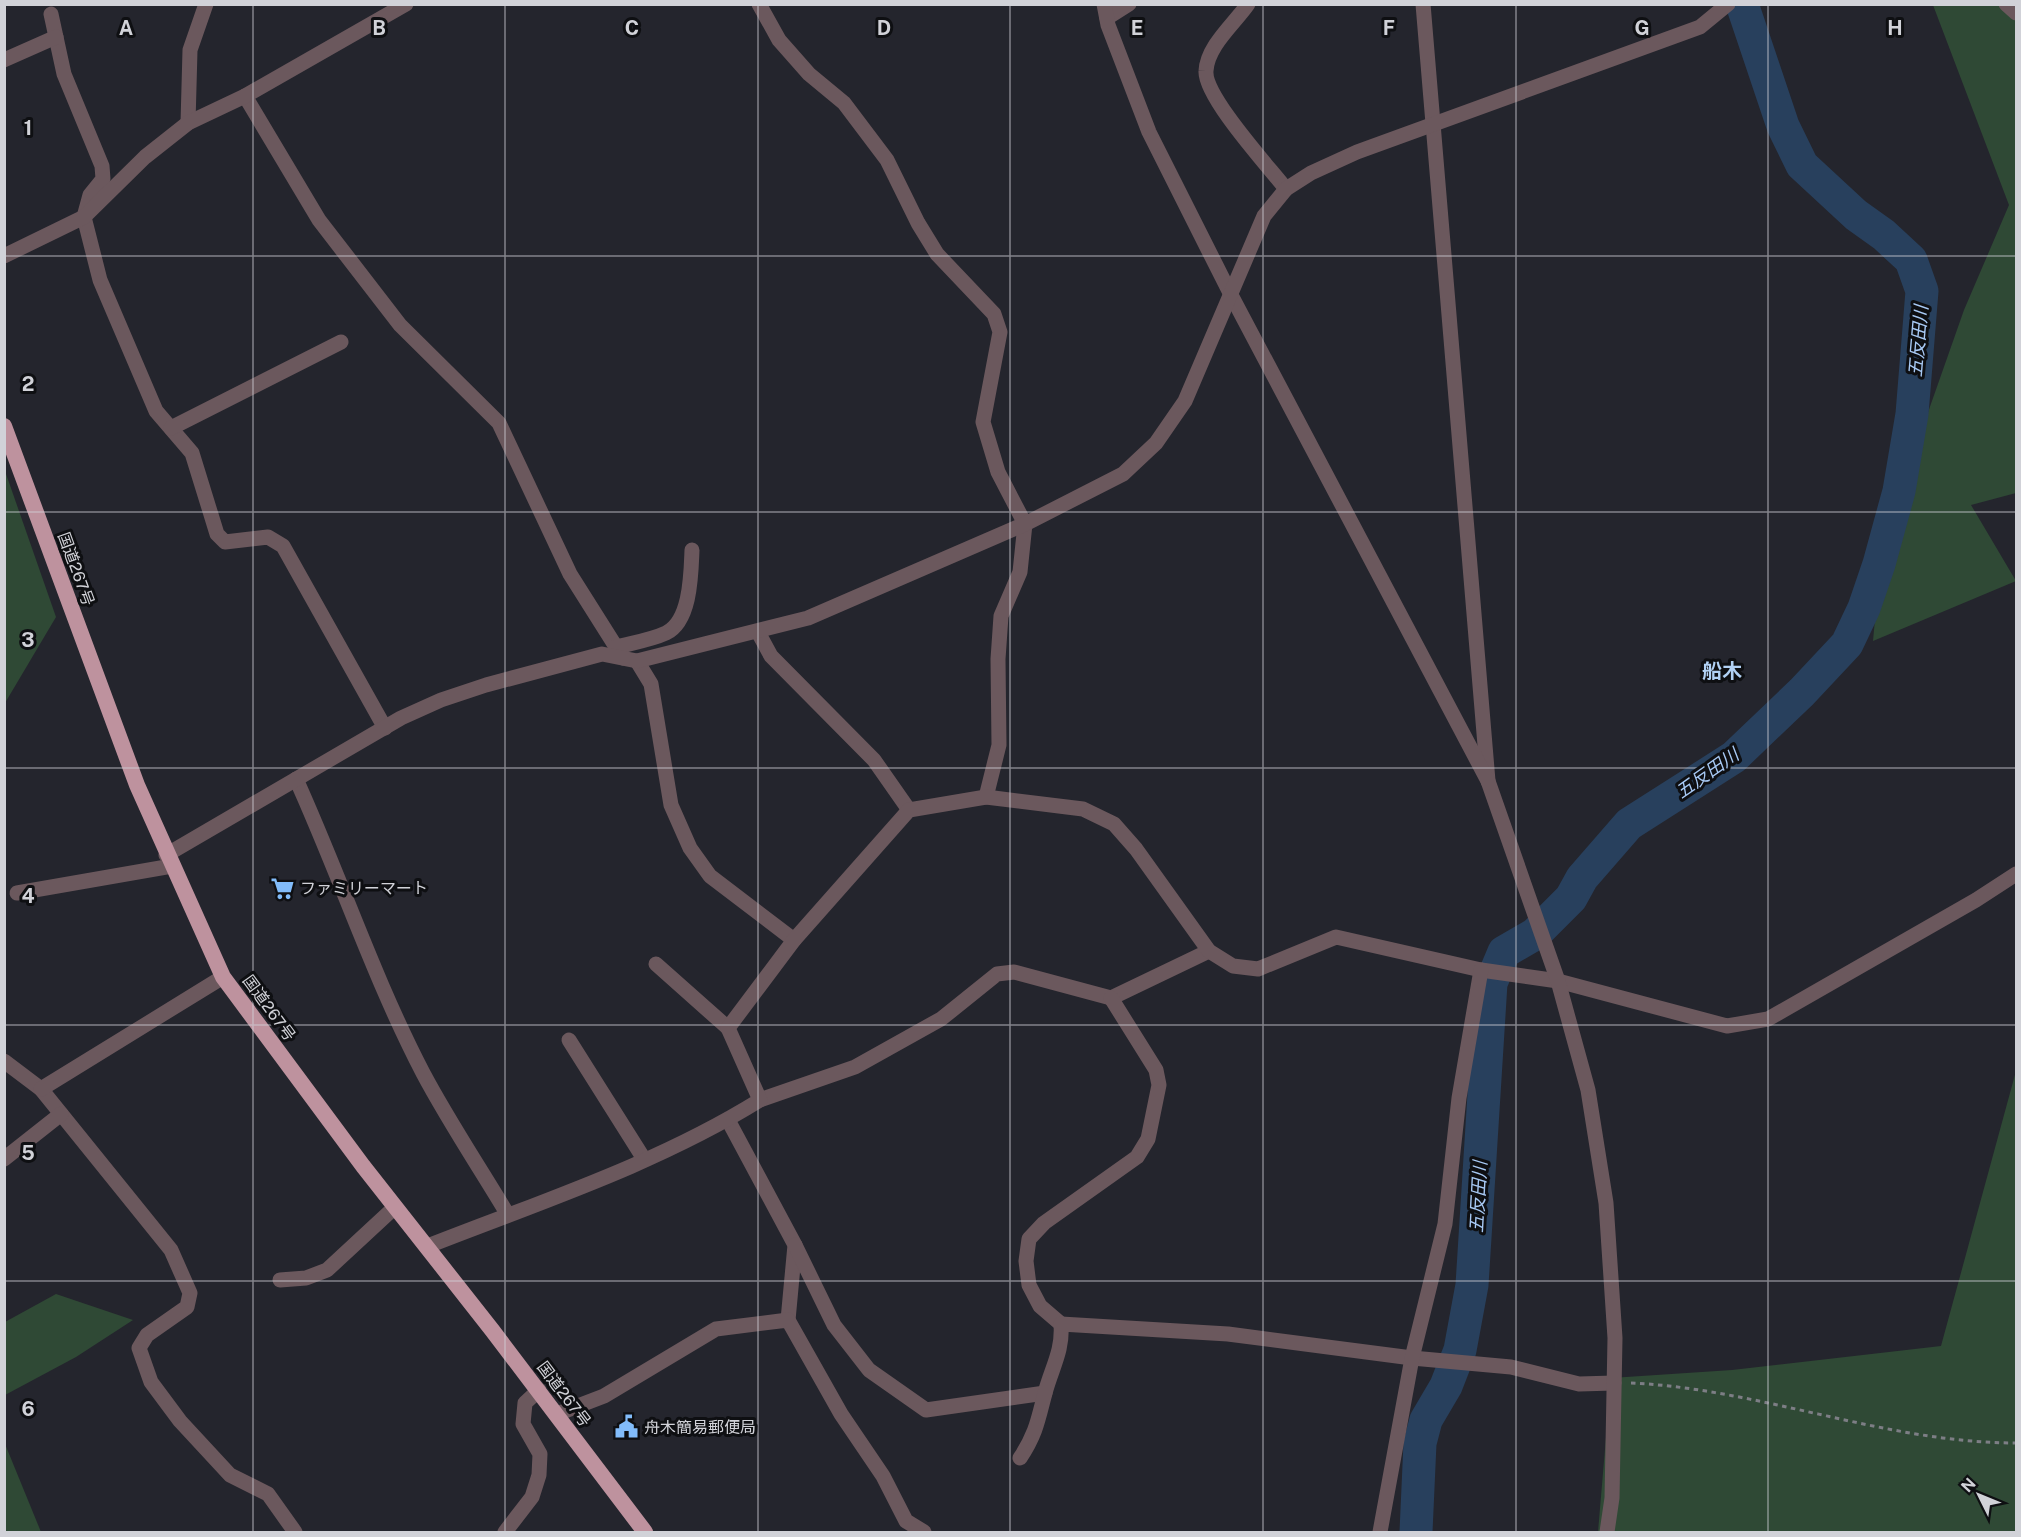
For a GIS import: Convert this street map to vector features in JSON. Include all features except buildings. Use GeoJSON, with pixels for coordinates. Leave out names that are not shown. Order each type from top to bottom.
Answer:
{"type":"FeatureCollection","features":[{"type":"Feature","properties":{"kind":"highway","name":"国道267号"},"geometry":{"type":"LineString","coordinates":[[4,426],[137,785],[223,977],[395,1207],[428,1246],[539,1390],[645,1533]]}},
{"type":"Feature","properties":{"kind":"street"},"geometry":{"type":"LineString","coordinates":[[188,123],[190,50],[206,4]]}},
{"type":"Feature","properties":{"kind":"street"},"geometry":{"type":"LineString","coordinates":[[4,256],[84,216],[145,157],[188,123],[245,96],[406,4]]}},
{"type":"Feature","properties":{"kind":"street"},"geometry":{"type":"LineString","coordinates":[[759,4],[779,40],[809,74],[844,103],[887,160],[918,223],[937,254],[994,314],[1000,332],[983,422],[998,472],[1025,524],[1020,572],[1001,615],[998,659],[999,745],[986,796]]}},
{"type":"Feature","properties":{"kind":"street"},"geometry":{"type":"LineString","coordinates":[[1129,4],[1105,11],[1149,132],[1230,292],[1488,780],[1558,981],[1588,1090],[1606,1203],[1615,1338],[1612,1498],[1607,1533]]}},
{"type":"Feature","properties":{"kind":"street"},"geometry":{"type":"LineString","coordinates":[[1248,4],[1213,49],[1205,71],[1214,97],[1286,189]]}},
{"type":"Feature","properties":{"kind":"street"},"geometry":{"type":"LineString","coordinates":[[1423,4],[1488,780]]}},
{"type":"Feature","properties":{"kind":"street"},"geometry":{"type":"LineString","coordinates":[[17,893],[169,860],[296,779],[385,728],[441,700],[486,685],[602,654],[625,655],[758,632],[808,618],[1025,524],[1123,474],[1156,443],[1185,401],[1264,216],[1286,189],[1311,173],[1357,152],[1700,27],[1728,4]]}},
{"type":"Feature","properties":{"kind":"street"},"geometry":{"type":"LineString","coordinates":[[2006,4],[2016,13]]}},
{"type":"Feature","properties":{"kind":"street"},"geometry":{"type":"LineString","coordinates":[[51,14],[64,74],[102,166],[103,179],[90,195],[84,216],[99,280],[156,411],[192,453],[217,534],[225,542],[268,537],[283,546],[385,728]]}},
{"type":"Feature","properties":{"kind":"street"},"geometry":{"type":"LineString","coordinates":[[4,60],[56,37]]}},
{"type":"Feature","properties":{"kind":"street"},"geometry":{"type":"LineString","coordinates":[[245,96],[319,220],[400,325],[499,423],[570,574],[625,655],[651,684],[671,805],[690,848],[710,876],[794,940]]}},
{"type":"Feature","properties":{"kind":"street"},"geometry":{"type":"LineString","coordinates":[[171,429],[341,342]]}},
{"type":"Feature","properties":{"kind":"street"},"geometry":{"type":"LineString","coordinates":[[625,655],[668,632],[680,620],[690,587],[692,549]]}},
{"type":"Feature","properties":{"kind":"street"},"geometry":{"type":"LineString","coordinates":[[758,632],[771,656],[874,760],[909,810]]}},
{"type":"Feature","properties":{"kind":"street"},"geometry":{"type":"LineString","coordinates":[[296,779],[331,855],[359,931],[423,1073],[508,1215]]}},
{"type":"Feature","properties":{"kind":"street"},"geometry":{"type":"LineString","coordinates":[[728,1028],[794,940],[909,810],[986,796],[1083,809],[1114,824],[1136,849],[1209,951],[1233,966],[1258,969],[1336,938],[1481,970],[1558,981],[1727,1026],[1768,1019],[1976,900],[2016,874]]}},
{"type":"Feature","properties":{"kind":"street"},"geometry":{"type":"LineString","coordinates":[[428,1246],[576,1191],[728,1120],[760,1100],[855,1067],[941,1019],[997,974],[1014,972],[1111,998],[1209,951]]}},
{"type":"Feature","properties":{"kind":"street"},"geometry":{"type":"LineString","coordinates":[[656,964],[728,1028],[760,1100]]}},
{"type":"Feature","properties":{"kind":"street"},"geometry":{"type":"LineString","coordinates":[[1380,1533],[1412,1358],[1445,1224],[1458,1098],[1481,970]]}},
{"type":"Feature","properties":{"kind":"street"},"geometry":{"type":"LineString","coordinates":[[41,1089],[223,977]]}},
{"type":"Feature","properties":{"kind":"street"},"geometry":{"type":"LineString","coordinates":[[1111,998],[1156,1070],[1159,1085],[1148,1139],[1137,1157],[1044,1223],[1029,1239],[1026,1261],[1029,1285],[1040,1306],[1061,1324],[1228,1334],[1412,1358],[1511,1367],[1579,1384],[1614,1383]]}},
{"type":"Feature","properties":{"kind":"street"},"geometry":{"type":"LineString","coordinates":[[569,1040],[644,1159]]}},
{"type":"Feature","properties":{"kind":"street"},"geometry":{"type":"LineString","coordinates":[[4,1061],[41,1089],[171,1250],[190,1293],[187,1307],[147,1335],[139,1348],[151,1382],[180,1421],[230,1475],[268,1494],[295,1533]]}},
{"type":"Feature","properties":{"kind":"street"},"geometry":{"type":"LineString","coordinates":[[4,1159],[61,1114]]}},
{"type":"Feature","properties":{"kind":"street"},"geometry":{"type":"LineString","coordinates":[[728,1120],[795,1245],[834,1325],[869,1370],[926,1410],[1045,1393]]}},
{"type":"Feature","properties":{"kind":"street"},"geometry":{"type":"LineString","coordinates":[[280,1280],[306,1278],[327,1270],[395,1207]]}},
{"type":"Feature","properties":{"kind":"street"},"geometry":{"type":"LineString","coordinates":[[795,1245],[788,1320],[841,1414],[883,1476],[906,1521],[924,1533]]}},
{"type":"Feature","properties":{"kind":"street"},"geometry":{"type":"LineString","coordinates":[[557,1414],[604,1396],[716,1329],[788,1320]]}},
{"type":"Feature","properties":{"kind":"street"},"geometry":{"type":"LineString","coordinates":[[1020,1458],[1034,1437],[1045,1393],[1062,1343],[1061,1324]]}},
{"type":"Feature","properties":{"kind":"street"},"geometry":{"type":"LineString","coordinates":[[505,1533],[532,1497],[539,1475],[540,1454],[523,1424],[525,1402],[539,1390]]}},
{"type":"Feature","properties":{"kind":"path"},"geometry":{"type":"LineString","coordinates":[[1614,1383],[1670,1385],[1769,1401],[1954,1442],[2016,1443]]}},
{"type":"Feature","properties":{"kind":"green space"},"geometry":{"type":"Polygon","coordinates":[[[1933,5],[2016,6],[2016,493],[1971,505],[2016,581],[1873,641],[1882,543],[1964,310],[2009,205],[1933,5]]]}},
{"type":"Feature","properties":{"kind":"green space"},"geometry":{"type":"Polygon","coordinates":[[[5,471],[56,617],[4,703],[5,471]]]}},
{"type":"Feature","properties":{"kind":"green space"},"geometry":{"type":"Polygon","coordinates":[[[2016,1071],[2016,1532],[1598,1532],[1611,1378],[1732,1370],[1941,1346],[2016,1071]]]}},
{"type":"Feature","properties":{"kind":"green space"},"geometry":{"type":"Polygon","coordinates":[[[56,1294],[133,1320],[76,1357],[5,1395],[5,1322],[56,1294]]]}},
{"type":"Feature","properties":{"kind":"green space"},"geometry":{"type":"Polygon","coordinates":[[[5,1444],[41,1532],[5,1532],[5,1444]]]}},
{"type":"Feature","properties":{"kind":"waterway","name":"五反田川"},"geometry":{"type":"LineString","coordinates":[[1416,1532],[1420,1443],[1426,1420],[1446,1386],[1460,1350],[1472,1285],[1491,983],[1504,952],[1535,934],[1571,898],[1582,878],[1629,824],[1734,757],[1802,692],[1847,644],[1864,608],[1879,564],[1899,491],[1912,414],[1922,291],[1911,260],[1884,235],[1856,215],[1802,165],[1783,126],[1742,4]]}},
{"type":"Feature","properties":{"kind":"place","name":"ファミリーマート"},"geometry":{"type":"Point","coordinates":[282,888]}},
{"type":"Feature","properties":{"kind":"place","name":"舟木簡易郵便局"},"geometry":{"type":"Point","coordinates":[626,1427]}},
{"type":"Feature","properties":{"kind":"district","name":"船木"},"geometry":{"type":"Point","coordinates":[1722,671]}}]}
